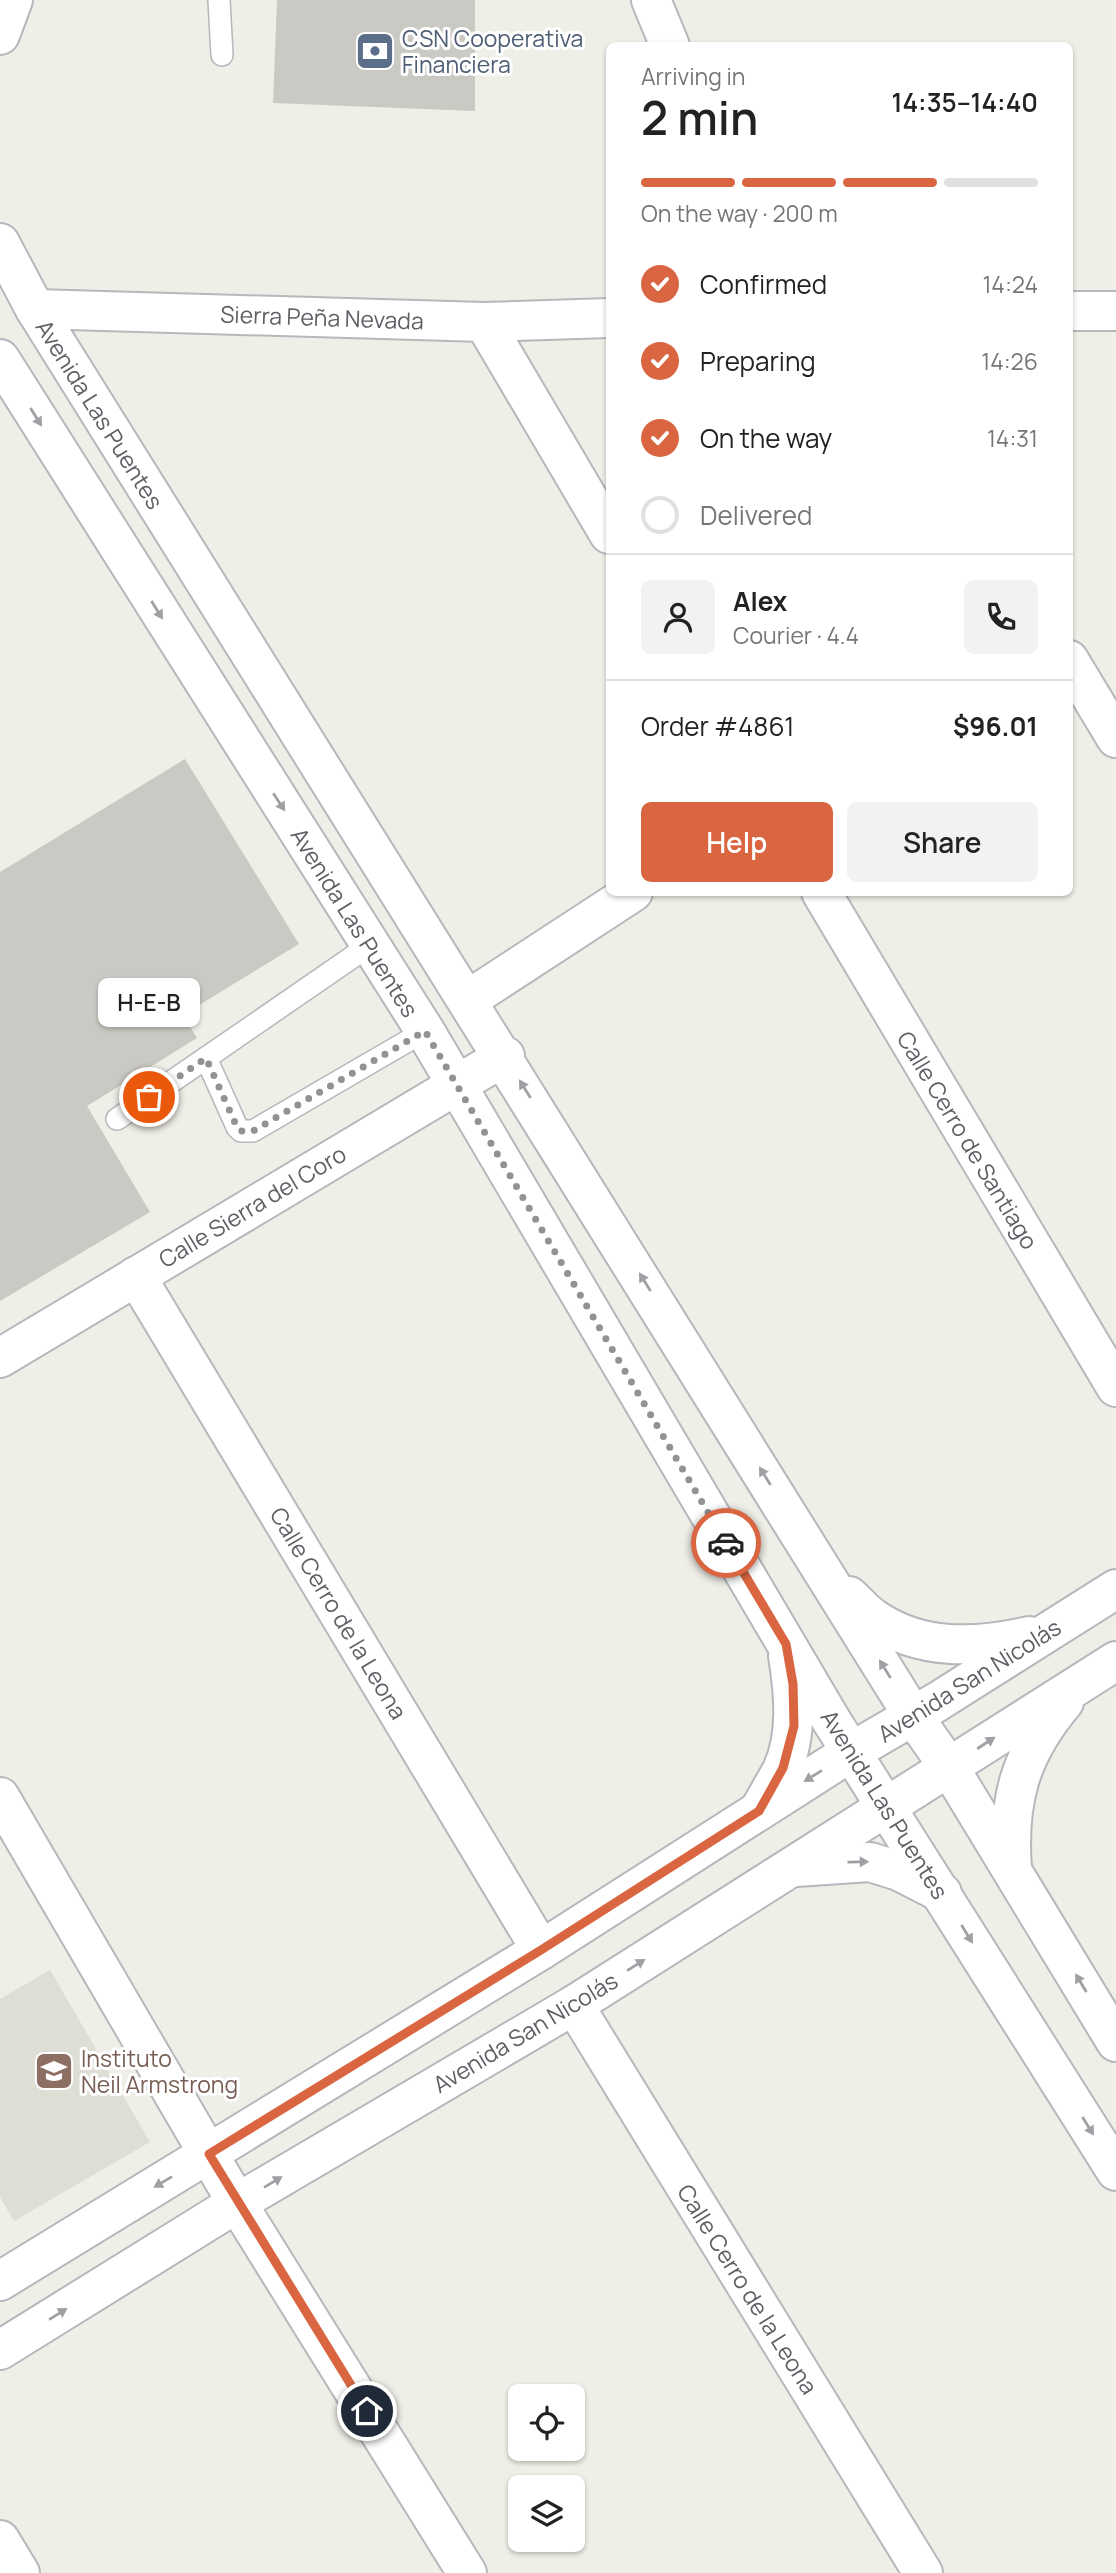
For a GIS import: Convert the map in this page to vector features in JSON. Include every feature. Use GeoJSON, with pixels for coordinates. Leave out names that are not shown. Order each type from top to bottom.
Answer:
{"type":"FeatureCollection","features":[{"type":"Feature","properties":{"kind":"street"},"geometry":{"type":"LineString","coordinates":[[0,35],[13,0]]}},
{"type":"Feature","properties":{"kind":"street"},"geometry":{"type":"LineString","coordinates":[[652,0],[668,42]]}},
{"type":"Feature","properties":{"kind":"street","name":"Avenida Las Puentes"},"geometry":{"type":"LineString","coordinates":[[0,243],[35,309],[505,1056],[913,1716],[949,1767],[1116,2042]]}},
{"type":"Feature","properties":{"kind":"street","name":"Sierra Peña Nevada"},"geometry":{"type":"LineString","coordinates":[[35,309],[484,322],[606,318]]}},
{"type":"Feature","properties":{"kind":"street"},"geometry":{"type":"LineString","coordinates":[[1073,311],[1116,311]]}},
{"type":"Feature","properties":{"kind":"street"},"geometry":{"type":"LineString","coordinates":[[484,322],[606,529]]}},
{"type":"Feature","properties":{"kind":"street","name":"Avenida Las Puentes"},"geometry":{"type":"LineString","coordinates":[[0,359],[425,1031],[786,1644],[1116,2171]]}},
{"type":"Feature","properties":{"kind":"street"},"geometry":{"type":"LineString","coordinates":[[198,674],[223,662],[228,663],[371,889],[418,921]]}},
{"type":"Feature","properties":{"kind":"street"},"geometry":{"type":"LineString","coordinates":[[1073,667],[1116,738]]}},
{"type":"Feature","properties":{"kind":"street"},"geometry":{"type":"LineString","coordinates":[[469,999],[627,896]]}},
{"type":"Feature","properties":{"kind":"street","name":"Calle Cerro de Santiago"},"geometry":{"type":"LineString","coordinates":[[823,896],[1116,1387]]}},
{"type":"Feature","properties":{"kind":"street","name":"Calle Sierra del Coro"},"geometry":{"type":"LineString","coordinates":[[0,1358],[505,1056]]}},
{"type":"Feature","properties":{"kind":"street","name":"Calle Cerro de la Leona"},"geometry":{"type":"LineString","coordinates":[[136,1276],[541,1950]]}},
{"type":"Feature","properties":{"kind":"street"},"geometry":{"type":"LineString","coordinates":[[828,1577],[873,1618],[916,1640],[968,1646],[1048,1631]]}},
{"type":"Feature","properties":{"kind":"street","name":"Avenida San Nicolás"},"geometry":{"type":"LineString","coordinates":[[0,2281],[541,1950],[852,1752],[1116,1589]]}},
{"type":"Feature","properties":{"kind":"street"},"geometry":{"type":"LineString","coordinates":[[759,1811],[783,1768],[794,1726],[793,1684],[786,1644]]}},
{"type":"Feature","properties":{"kind":"street","name":"Avenida San Nicolás"},"geometry":{"type":"LineString","coordinates":[[0,2350],[237,2203],[573,2005],[1116,1661]]}},
{"type":"Feature","properties":{"kind":"street"},"geometry":{"type":"LineString","coordinates":[[1012,1871],[1009,1834],[1014,1794],[1031,1752],[1049,1720],[1080,1684]]}},
{"type":"Feature","properties":{"kind":"street"},"geometry":{"type":"LineString","coordinates":[[0,1797],[237,2203],[467,2573]]}},
{"type":"Feature","properties":{"kind":"street"},"geometry":{"type":"LineString","coordinates":[[790,1868],[870,1862],[899,1871],[942,1894]]}},
{"type":"Feature","properties":{"kind":"street","name":"Calle Cerro de la Leona"},"geometry":{"type":"LineString","coordinates":[[573,2005],[923,2573]]}},
{"type":"Feature","properties":{"kind":"street"},"geometry":{"type":"LineString","coordinates":[[0,2540],[20,2573]]}},
{"type":"Feature","properties":{"kind":"lane"},"geometry":{"type":"LineString","coordinates":[[219,0],[222,55]]}},
{"type":"Feature","properties":{"kind":"lane"},"geometry":{"type":"LineString","coordinates":[[117,1119],[370,944]]}},
{"type":"Feature","properties":{"kind":"lane"},"geometry":{"type":"LineString","coordinates":[[206,1058],[237,1127],[241,1131],[249,1132],[425,1031]]}},
{"type":"Feature","properties":{"kind":"shaded area","name":"Instituto Neil Armstrong"},"geometry":{"type":"Polygon","coordinates":[[[50,1970],[150,2142],[14,2221],[0,2197],[0,1999],[50,1970]]]}},
{"type":"Feature","properties":{"kind":"building","name":"CSN Cooperativa Financiera"},"geometry":{"type":"Polygon","coordinates":[[[277,0],[475,0],[475,111],[273,103],[277,0]]]}},
{"type":"Feature","properties":{"kind":"building"},"geometry":{"type":"Polygon","coordinates":[[[185,759],[299,944],[183,1015],[197,1038],[87,1106],[150,1212],[0,1301],[0,872],[185,759]]]}},
{"type":"Feature","properties":{"kind":"way so far"},"geometry":{"type":"LineString","coordinates":[[149,1097],[206,1058],[237,1127],[241,1131],[249,1132],[384,1057],[425,1031],[726,1543]]}},
{"type":"Feature","properties":{"kind":"place","name":"CSN Cooperativa Financiera"},"geometry":{"type":"Point","coordinates":[375,51]}},
{"type":"Feature","properties":{"kind":"place","name":"H-E-B"},"geometry":{"type":"Point","coordinates":[149,1097]}},
{"type":"Feature","properties":{"kind":"place","name":"Instituto Neil Armstrong"},"geometry":{"type":"Point","coordinates":[54,2071]}},
{"type":"Feature","properties":{"kind":"route"},"geometry":{"type":"LineString","coordinates":[[367,2411],[209,2154],[541,1950],[759,1811],[783,1768],[794,1726],[793,1684],[786,1644],[726,1543]]}}]}
